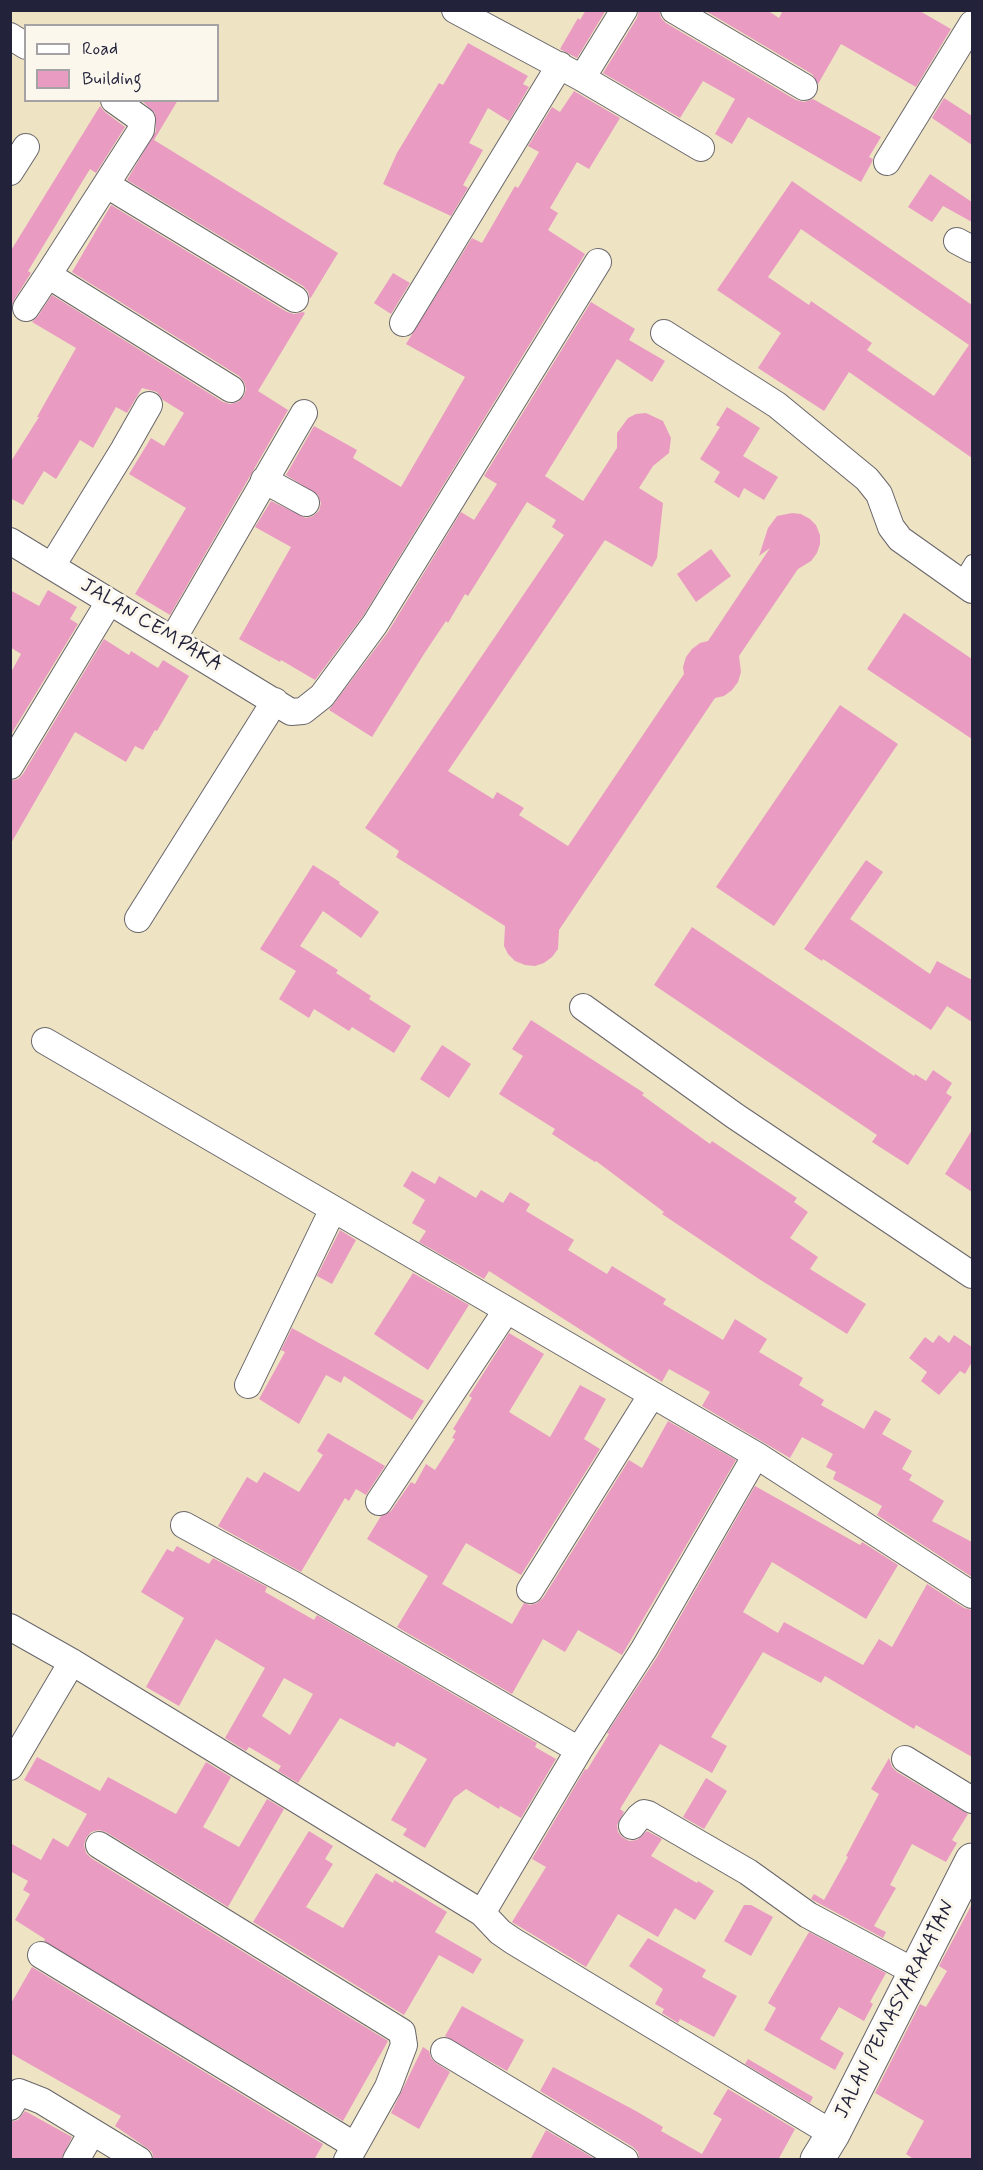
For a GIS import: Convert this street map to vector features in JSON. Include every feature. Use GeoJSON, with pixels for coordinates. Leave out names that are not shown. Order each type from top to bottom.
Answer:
{"type":"FeatureCollection","features":[{"type":"Feature","properties":{"kind":"street"},"geometry":{"type":"LineString","coordinates":[[455,10],[560,65],[701,148]]}},
{"type":"Feature","properties":{"kind":"street"},"geometry":{"type":"LineString","coordinates":[[582,78],[624,10]]}},
{"type":"Feature","properties":{"kind":"street"},"geometry":{"type":"LineString","coordinates":[[674,10],[804,87]]}},
{"type":"Feature","properties":{"kind":"street"},"geometry":{"type":"LineString","coordinates":[[887,162],[972,24]]}},
{"type":"Feature","properties":{"kind":"street"},"geometry":{"type":"LineString","coordinates":[[10,36],[24,45]]}},
{"type":"Feature","properties":{"kind":"street"},"geometry":{"type":"LineString","coordinates":[[403,322],[560,65]]}},
{"type":"Feature","properties":{"kind":"street"},"geometry":{"type":"LineString","coordinates":[[26,308],[107,185],[142,126],[142,120],[139,117],[117,102]]}},
{"type":"Feature","properties":{"kind":"street"},"geometry":{"type":"LineString","coordinates":[[10,172],[26,147]]}},
{"type":"Feature","properties":{"kind":"street"},"geometry":{"type":"LineString","coordinates":[[107,185],[295,299]]}},
{"type":"Feature","properties":{"kind":"street"},"geometry":{"type":"LineString","coordinates":[[138,919],[283,707],[303,711],[321,696],[375,624],[598,262]]}},
{"type":"Feature","properties":{"kind":"street"},"geometry":{"type":"LineString","coordinates":[[48,275],[231,389]]}},
{"type":"Feature","properties":{"kind":"street"},"geometry":{"type":"LineString","coordinates":[[664,333],[777,405],[867,479],[879,494],[891,527],[900,539],[968,578]]}},
{"type":"Feature","properties":{"kind":"street"},"geometry":{"type":"LineString","coordinates":[[52,566],[149,405]]}},
{"type":"Feature","properties":{"kind":"street"},"geometry":{"type":"LineString","coordinates":[[173,639],[303,413]]}},
{"type":"Feature","properties":{"kind":"street"},"geometry":{"type":"LineString","coordinates":[[264,480],[306,503]]}},
{"type":"Feature","properties":{"kind":"street","name":"JALAN CEMPAKA"},"geometry":{"type":"LineString","coordinates":[[10,541],[283,707]]}},
{"type":"Feature","properties":{"kind":"street"},"geometry":{"type":"LineString","coordinates":[[10,766],[109,602]]}},
{"type":"Feature","properties":{"kind":"street"},"geometry":{"type":"LineString","coordinates":[[583,1007],[744,1122],[972,1275]]}},
{"type":"Feature","properties":{"kind":"street"},"geometry":{"type":"LineString","coordinates":[[45,1041],[651,1396],[756,1455],[972,1595]]}},
{"type":"Feature","properties":{"kind":"street"},"geometry":{"type":"LineString","coordinates":[[248,1385],[333,1209]]}},
{"type":"Feature","properties":{"kind":"street"},"geometry":{"type":"LineString","coordinates":[[379,1502],[506,1311]]}},
{"type":"Feature","properties":{"kind":"street"},"geometry":{"type":"LineString","coordinates":[[530,1590],[651,1396]]}},
{"type":"Feature","properties":{"kind":"street"},"geometry":{"type":"LineString","coordinates":[[482,1913],[579,1750],[644,1649],[756,1455]]}},
{"type":"Feature","properties":{"kind":"street"},"geometry":{"type":"LineString","coordinates":[[184,1525],[296,1586],[579,1750]]}},
{"type":"Feature","properties":{"kind":"street"},"geometry":{"type":"LineString","coordinates":[[10,1627],[72,1662],[482,1913],[500,1932],[513,1941],[825,2147]]}},
{"type":"Feature","properties":{"kind":"street"},"geometry":{"type":"LineString","coordinates":[[10,1767],[72,1662]]}},
{"type":"Feature","properties":{"kind":"street"},"geometry":{"type":"LineString","coordinates":[[905,1759],[972,1800]]}},
{"type":"Feature","properties":{"kind":"street"},"geometry":{"type":"LineString","coordinates":[[632,1826],[639,1817],[648,1814],[748,1872],[808,1915],[915,1972]]}},
{"type":"Feature","properties":{"kind":"street"},"geometry":{"type":"LineString","coordinates":[[41,1955],[350,2152],[388,2087],[404,2045],[402,2032],[99,1845]]}},
{"type":"Feature","properties":{"kind":"street","name":"JALAN PEMASYARAKATAN"},"geometry":{"type":"LineString","coordinates":[[825,2147],[972,1860]]}},
{"type":"Feature","properties":{"kind":"street"},"geometry":{"type":"LineString","coordinates":[[444,2051],[625,2160]]}},
{"type":"Feature","properties":{"kind":"street"},"geometry":{"type":"LineString","coordinates":[[10,2107],[19,2092],[42,2101],[139,2160]]}},
{"type":"Feature","properties":{"kind":"street"},"geometry":{"type":"LineString","coordinates":[[76,2160],[92,2132]]}},
{"type":"Feature","properties":{"kind":"building"},"geometry":{"type":"Polygon","coordinates":[[[586,10],[606,10],[577,58],[560,49],[578,18],[580,20],[586,10]]]}},
{"type":"Feature","properties":{"kind":"building"},"geometry":{"type":"Polygon","coordinates":[[[639,10],[659,10],[661,18],[666,23],[796,100],[804,102],[813,99],[881,137],[869,157],[873,159],[861,182],[748,117],[732,144],[715,134],[735,99],[703,81],[680,118],[603,73],[637,18],[639,10]]]}},
{"type":"Feature","properties":{"kind":"building"},"geometry":{"type":"Polygon","coordinates":[[[704,10],[767,10],[779,18],[783,10],[918,10],[951,29],[916,87],[841,44],[818,84],[812,74],[704,10]]]}},
{"type":"Feature","properties":{"kind":"building"},"geometry":{"type":"Polygon","coordinates":[[[468,43],[528,76],[523,84],[529,87],[509,121],[488,108],[469,143],[483,150],[463,185],[468,188],[451,216],[383,184],[397,153],[439,83],[443,85],[468,43]]]}},
{"type":"Feature","properties":{"kind":"building"},"geometry":{"type":"Polygon","coordinates":[[[574,91],[620,118],[589,169],[577,162],[550,208],[558,213],[548,230],[585,254],[363,616],[315,680],[239,639],[291,547],[255,527],[271,501],[306,518],[319,511],[321,503],[318,495],[286,475],[314,426],[357,450],[353,458],[401,487],[465,377],[406,344],[472,238],[482,243],[515,186],[518,188],[539,152],[528,146],[552,107],[560,112],[574,91]]]}},
{"type":"Feature","properties":{"kind":"building"},"geometry":{"type":"Polygon","coordinates":[[[944,98],[972,116],[972,145],[932,118],[944,98]]]}},
{"type":"Feature","properties":{"kind":"building"},"geometry":{"type":"Polygon","coordinates":[[[143,102],[177,102],[154,140],[338,253],[310,299],[308,291],[303,286],[127,180],[156,131],[155,113],[143,102]]]}},
{"type":"Feature","properties":{"kind":"building"},"geometry":{"type":"Polygon","coordinates":[[[100,106],[125,127],[96,173],[90,169],[28,271],[31,273],[11,309],[10,252],[100,106]]]}},
{"type":"Feature","properties":{"kind":"building"},"geometry":{"type":"Polygon","coordinates":[[[930,174],[972,202],[972,222],[943,206],[932,222],[908,207],[930,174]]]}},
{"type":"Feature","properties":{"kind":"building"},"geometry":{"type":"Polygon","coordinates":[[[792,181],[972,305],[972,458],[849,372],[824,411],[758,368],[781,333],[717,290],[792,181]],[[801,229],[768,277],[809,305],[811,301],[872,343],[867,350],[934,396],[969,345],[801,229]]]}},
{"type":"Feature","properties":{"kind":"building"},"geometry":{"type":"Polygon","coordinates":[[[111,205],[287,312],[305,313],[258,391],[288,410],[170,615],[135,594],[186,508],[129,474],[151,438],[164,446],[184,413],[163,400],[157,392],[142,388],[127,413],[116,407],[93,448],[80,440],[56,479],[44,471],[23,505],[10,498],[10,463],[39,417],[37,417],[76,348],[32,322],[52,295],[223,402],[230,404],[238,402],[244,396],[246,389],[239,376],[72,272],[111,205]]]}},
{"type":"Feature","properties":{"kind":"building"},"geometry":{"type":"Polygon","coordinates":[[[393,273],[410,283],[391,314],[374,303],[393,273]]]}},
{"type":"Feature","properties":{"kind":"building"},"geometry":{"type":"Polygon","coordinates":[[[591,302],[635,329],[629,340],[665,361],[652,382],[617,359],[545,476],[583,501],[617,448],[617,433],[628,418],[646,413],[663,421],[671,438],[669,453],[653,466],[639,488],[663,503],[657,558],[652,567],[605,540],[448,771],[493,799],[497,792],[524,808],[519,815],[568,846],[684,674],[683,667],[686,657],[700,643],[708,641],[770,548],[759,556],[768,528],[777,516],[792,513],[801,514],[810,519],[816,525],[820,535],[820,544],[811,561],[798,569],[739,656],[741,672],[738,682],[724,696],[715,698],[559,930],[558,949],[544,963],[535,966],[515,961],[508,954],[504,946],[505,926],[396,857],[399,851],[365,828],[564,535],[552,527],[556,520],[527,502],[468,596],[465,594],[448,623],[446,621],[372,737],[329,710],[388,632],[461,512],[474,520],[497,484],[484,476],[591,302]]]}},
{"type":"Feature","properties":{"kind":"building"},"geometry":{"type":"Polygon","coordinates":[[[727,407],[760,428],[743,456],[778,477],[764,500],[744,488],[739,498],[714,482],[720,472],[700,459],[720,427],[716,425],[727,407]]]}},
{"type":"Feature","properties":{"kind":"building"},"geometry":{"type":"Polygon","coordinates":[[[711,549],[731,576],[696,602],[677,574],[711,549]]]}},
{"type":"Feature","properties":{"kind":"building"},"geometry":{"type":"Polygon","coordinates":[[[10,590],[39,606],[48,590],[77,607],[70,619],[78,624],[10,736],[10,674],[21,654],[10,647],[10,590]]]}},
{"type":"Feature","properties":{"kind":"building"},"geometry":{"type":"Polygon","coordinates":[[[904,613],[972,659],[972,739],[867,669],[904,613]]]}},
{"type":"Feature","properties":{"kind":"building"},"geometry":{"type":"Polygon","coordinates":[[[104,639],[129,655],[131,651],[158,668],[163,660],[189,676],[157,731],[155,730],[143,750],[135,746],[126,762],[75,732],[10,845],[10,781],[18,779],[23,774],[104,639]]]}},
{"type":"Feature","properties":{"kind":"building"},"geometry":{"type":"Polygon","coordinates":[[[840,705],[898,744],[774,926],[716,887],[840,705]]]}},
{"type":"Feature","properties":{"kind":"building"},"geometry":{"type":"Polygon","coordinates":[[[866,860],[883,872],[850,919],[930,974],[937,961],[972,980],[972,1022],[947,1006],[931,1030],[804,949],[866,860]]]}},
{"type":"Feature","properties":{"kind":"building"},"geometry":{"type":"Polygon","coordinates":[[[313,865],[340,882],[339,884],[379,912],[361,938],[323,911],[300,946],[338,970],[336,973],[371,996],[369,999],[411,1026],[394,1053],[352,1027],[349,1031],[314,1009],[309,1018],[279,999],[296,971],[260,949],[313,865]]]}},
{"type":"Feature","properties":{"kind":"building"},"geometry":{"type":"Polygon","coordinates":[[[692,927],[914,1076],[915,1074],[926,1081],[933,1070],[952,1083],[946,1093],[952,1097],[908,1165],[872,1142],[877,1135],[654,985],[692,927]]]}},
{"type":"Feature","properties":{"kind":"building"},"geometry":{"type":"Polygon","coordinates":[[[531,1020],[644,1093],[642,1095],[710,1144],[712,1141],[797,1198],[794,1202],[808,1212],[790,1238],[818,1257],[810,1269],[866,1304],[847,1334],[662,1214],[664,1212],[596,1161],[552,1134],[555,1129],[499,1094],[523,1056],[512,1049],[531,1020]]]}},
{"type":"Feature","properties":{"kind":"building"},"geometry":{"type":"Polygon","coordinates":[[[442,1045],[471,1064],[449,1098],[420,1079],[442,1045]]]}},
{"type":"Feature","properties":{"kind":"building"},"geometry":{"type":"Polygon","coordinates":[[[972,1130],[972,1192],[945,1174],[972,1130]]]}},
{"type":"Feature","properties":{"kind":"building"},"geometry":{"type":"Polygon","coordinates":[[[412,1171],[435,1184],[439,1176],[476,1198],[481,1190],[503,1203],[510,1192],[530,1204],[526,1211],[574,1240],[568,1250],[607,1274],[612,1266],[666,1299],[663,1304],[723,1340],[735,1319],[767,1339],[759,1352],[803,1378],[799,1385],[824,1400],[821,1405],[864,1429],[875,1410],[891,1419],[882,1434],[912,1451],[902,1469],[912,1475],[909,1480],[944,1501],[932,1521],[972,1542],[972,1577],[877,1515],[882,1506],[833,1479],[836,1472],[826,1467],[833,1454],[802,1437],[790,1458],[702,1406],[710,1392],[669,1369],[662,1382],[489,1271],[484,1279],[419,1242],[426,1231],[412,1223],[425,1200],[403,1186],[412,1171]]]}},
{"type":"Feature","properties":{"kind":"building"},"geometry":{"type":"Polygon","coordinates":[[[340,1230],[356,1240],[332,1284],[317,1276],[340,1230]]]}},
{"type":"Feature","properties":{"kind":"building"},"geometry":{"type":"Polygon","coordinates":[[[413,1273],[469,1305],[428,1370],[374,1334],[413,1273]]]}},
{"type":"Feature","properties":{"kind":"building"},"geometry":{"type":"Polygon","coordinates":[[[292,1328],[424,1401],[412,1420],[344,1376],[341,1383],[326,1375],[299,1424],[259,1399],[285,1352],[281,1350],[292,1328]]]}},
{"type":"Feature","properties":{"kind":"building"},"geometry":{"type":"Polygon","coordinates":[[[509,1333],[544,1354],[509,1412],[550,1437],[580,1385],[606,1399],[584,1439],[600,1449],[521,1575],[466,1543],[442,1584],[512,1624],[524,1603],[530,1605],[543,1598],[629,1460],[642,1468],[668,1421],[736,1460],[622,1655],[578,1630],[565,1652],[543,1639],[512,1694],[397,1627],[428,1576],[367,1539],[381,1516],[391,1511],[411,1482],[415,1484],[426,1464],[435,1470],[455,1439],[452,1438],[456,1431],[453,1429],[472,1398],[469,1396],[509,1333]]]}},
{"type":"Feature","properties":{"kind":"building"},"geometry":{"type":"Polygon","coordinates":[[[939,1335],[949,1343],[954,1335],[972,1347],[972,1362],[965,1374],[960,1371],[939,1395],[921,1381],[927,1372],[909,1358],[925,1337],[933,1343],[939,1335]]]}},
{"type":"Feature","properties":{"kind":"building"},"geometry":{"type":"Polygon","coordinates":[[[328,1433],[385,1466],[366,1495],[356,1489],[349,1501],[345,1498],[301,1572],[218,1526],[247,1477],[257,1483],[264,1472],[299,1492],[323,1455],[317,1451],[328,1433]]]}},
{"type":"Feature","properties":{"kind":"building"},"geometry":{"type":"Polygon","coordinates":[[[755,1486],[860,1545],[862,1542],[898,1565],[866,1619],[772,1562],[743,1612],[778,1633],[784,1622],[863,1665],[879,1639],[892,1647],[927,1584],[964,1608],[972,1610],[972,1757],[916,1725],[914,1729],[825,1676],[821,1683],[763,1652],[711,1737],[727,1746],[712,1773],[660,1744],[620,1809],[624,1812],[617,1825],[622,1837],[629,1841],[637,1840],[647,1831],[662,1839],[651,1856],[714,1891],[695,1920],[675,1908],[658,1937],[618,1914],[586,1967],[512,1922],[546,1867],[532,1859],[585,1769],[587,1770],[609,1734],[607,1733],[657,1657],[755,1486]]]}},
{"type":"Feature","properties":{"kind":"building"},"geometry":{"type":"Polygon","coordinates":[[[177,1546],[209,1564],[213,1558],[267,1587],[265,1592],[314,1620],[317,1615],[537,1743],[535,1747],[556,1759],[521,1818],[500,1806],[499,1809],[466,1789],[454,1798],[425,1848],[403,1835],[407,1829],[391,1820],[427,1759],[397,1742],[394,1747],[340,1718],[298,1783],[278,1771],[281,1766],[249,1747],[246,1751],[225,1738],[265,1668],[216,1639],[179,1706],[146,1687],[184,1618],[141,1592],[167,1549],[173,1552],[177,1546]],[[284,1678],[262,1716],[290,1735],[313,1694],[284,1678]]]}},
{"type":"Feature","properties":{"kind":"building"},"geometry":{"type":"Polygon","coordinates":[[[37,1757],[100,1791],[108,1777],[176,1814],[206,1762],[231,1777],[203,1827],[239,1847],[267,1799],[284,1809],[228,1907],[106,1832],[99,1830],[91,1832],[84,1845],[86,1853],[91,1858],[388,2041],[343,2121],[44,1941],[45,1939],[15,1920],[30,1894],[23,1890],[28,1881],[10,1871],[10,1843],[41,1860],[53,1838],[68,1847],[87,1814],[24,1780],[37,1757]]]}},
{"type":"Feature","properties":{"kind":"building"},"geometry":{"type":"Polygon","coordinates":[[[889,1758],[892,1767],[897,1772],[968,1814],[952,1840],[957,1843],[946,1862],[912,1844],[890,1885],[896,1888],[874,1926],[886,1932],[883,1938],[811,1899],[814,1894],[824,1900],[848,1857],[846,1856],[879,1794],[871,1789],[889,1758]]]}},
{"type":"Feature","properties":{"kind":"building"},"geometry":{"type":"Polygon","coordinates":[[[706,1778],[727,1791],[704,1829],[683,1817],[706,1778]]]}},
{"type":"Feature","properties":{"kind":"building"},"geometry":{"type":"Polygon","coordinates":[[[309,1831],[333,1846],[325,1859],[333,1864],[306,1907],[343,1928],[376,1873],[393,1883],[394,1880],[447,1912],[435,1932],[482,1959],[473,1974],[439,1955],[404,2015],[253,1922],[309,1831]]]}},
{"type":"Feature","properties":{"kind":"building"},"geometry":{"type":"Polygon","coordinates":[[[972,1904],[972,2160],[915,2160],[906,2154],[924,2121],[875,2093],[920,2004],[926,2007],[947,1971],[939,1966],[972,1904]]]}},
{"type":"Feature","properties":{"kind":"building"},"geometry":{"type":"Polygon","coordinates":[[[744,1905],[751,1905],[773,1917],[751,1956],[724,1941],[744,1905]]]}},
{"type":"Feature","properties":{"kind":"building"},"geometry":{"type":"Polygon","coordinates":[[[809,1932],[886,1973],[870,2002],[873,2004],[864,2021],[839,2007],[820,2039],[844,2053],[835,2070],[764,2030],[776,2008],[768,2003],[809,1932]]]}},
{"type":"Feature","properties":{"kind":"building"},"geometry":{"type":"Polygon","coordinates":[[[648,1938],[706,1970],[702,1977],[737,1996],[714,2037],[680,2019],[678,2023],[662,2013],[664,2009],[655,2004],[663,1989],[629,1966],[648,1938]]]}},
{"type":"Feature","properties":{"kind":"building"},"geometry":{"type":"Polygon","coordinates":[[[32,1967],[323,2144],[314,2160],[154,2160],[152,2152],[115,2126],[121,2116],[10,2053],[10,2005],[32,1967]]]}},
{"type":"Feature","properties":{"kind":"building"},"geometry":{"type":"Polygon","coordinates":[[[462,2006],[524,2040],[507,2071],[445,2036],[462,2006]]]}},
{"type":"Feature","properties":{"kind":"building"},"geometry":{"type":"Polygon","coordinates":[[[423,2047],[429,2051],[436,2063],[450,2072],[419,2129],[391,2113],[423,2047]]]}},
{"type":"Feature","properties":{"kind":"building"},"geometry":{"type":"Polygon","coordinates":[[[748,2059],[813,2097],[810,2103],[745,2064],[748,2059]]]}},
{"type":"Feature","properties":{"kind":"building"},"geometry":{"type":"Polygon","coordinates":[[[553,2067],[636,2111],[663,2127],[661,2131],[702,2154],[722,2119],[713,2114],[728,2089],[795,2129],[778,2160],[640,2160],[638,2152],[633,2147],[540,2091],[553,2067]]]}},
{"type":"Feature","properties":{"kind":"building"},"geometry":{"type":"Polygon","coordinates":[[[25,2111],[72,2137],[61,2160],[10,2160],[10,2122],[18,2120],[25,2111]]]}},
{"type":"Feature","properties":{"kind":"building"},"geometry":{"type":"Polygon","coordinates":[[[546,2130],[595,2159],[530,2160],[546,2130]]]}}]}
